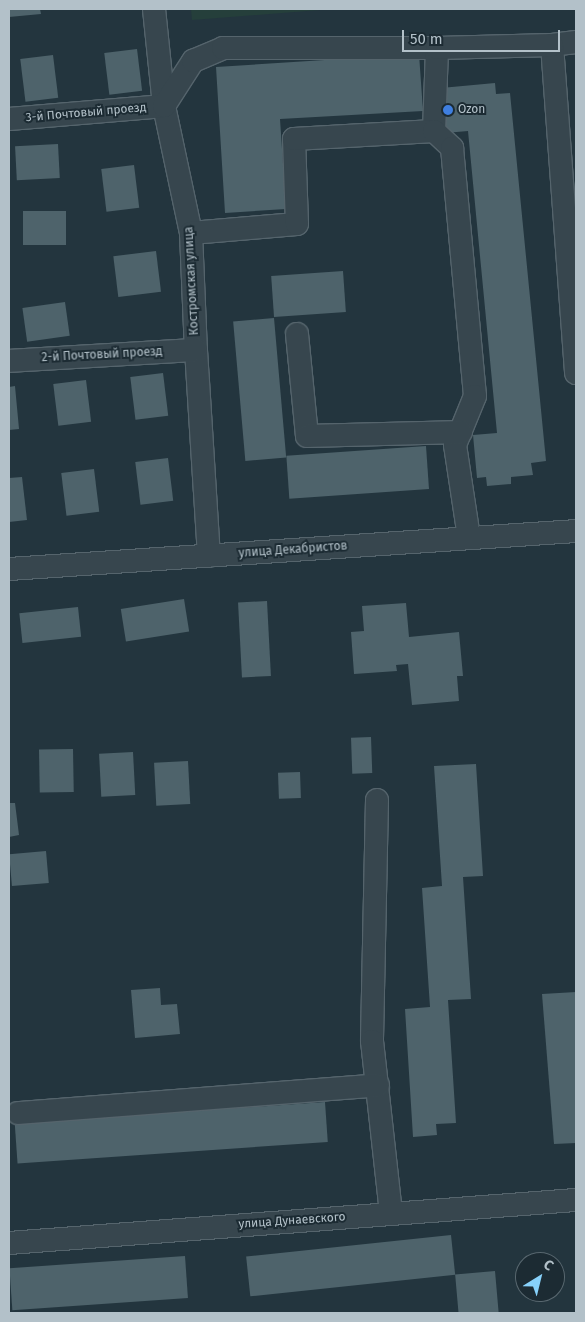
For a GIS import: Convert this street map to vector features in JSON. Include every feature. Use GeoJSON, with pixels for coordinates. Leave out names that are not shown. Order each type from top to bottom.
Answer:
{"type":"FeatureCollection","features":[{"type":"Feature","properties":{"kind":"street","name":"Костромская улица"},"geometry":{"type":"LineString","coordinates":[[154,9],[164,106],[191,233],[196,350],[209,556]]}},
{"type":"Feature","properties":{"kind":"street"},"geometry":{"type":"LineString","coordinates":[[164,106],[193,61],[223,48],[437,48],[552,45],[576,42]]}},
{"type":"Feature","properties":{"kind":"street"},"geometry":{"type":"LineString","coordinates":[[552,45],[576,373]]}},
{"type":"Feature","properties":{"kind":"street"},"geometry":{"type":"LineString","coordinates":[[434,131],[437,48]]}},
{"type":"Feature","properties":{"kind":"street","name":"3-й Почтовый проезд"},"geometry":{"type":"LineString","coordinates":[[9,119],[164,106]]}},
{"type":"Feature","properties":{"kind":"street"},"geometry":{"type":"LineString","coordinates":[[191,233],[297,224],[294,139],[434,131],[452,148],[475,396],[455,445],[469,538]]}},
{"type":"Feature","properties":{"kind":"street"},"geometry":{"type":"LineString","coordinates":[[297,334],[307,436],[460,432]]}},
{"type":"Feature","properties":{"kind":"street","name":"2-й Почтовый проезд"},"geometry":{"type":"LineString","coordinates":[[9,360],[196,350]]}},
{"type":"Feature","properties":{"kind":"street","name":"улица Декабристов"},"geometry":{"type":"LineString","coordinates":[[9,569],[576,531]]}},
{"type":"Feature","properties":{"kind":"street"},"geometry":{"type":"LineString","coordinates":[[377,800],[372,1041],[391,1213]]}},
{"type":"Feature","properties":{"kind":"street"},"geometry":{"type":"LineString","coordinates":[[18,1113],[378,1085]]}},
{"type":"Feature","properties":{"kind":"street","name":"улица Дунаевского"},"geometry":{"type":"LineString","coordinates":[[9,1243],[576,1200]]}},
{"type":"Feature","properties":{"kind":"green space"},"geometry":{"type":"Polygon","coordinates":[[[191,9],[332,9],[192,20],[191,9]]]}},
{"type":"Feature","properties":{"kind":"building"},"geometry":{"type":"Polygon","coordinates":[[[9,9],[40,9],[41,14],[9,17],[9,9]]]}},
{"type":"Feature","properties":{"kind":"building"},"geometry":{"type":"Polygon","coordinates":[[[137,49],[142,91],[109,95],[104,53],[137,49]]]}},
{"type":"Feature","properties":{"kind":"building"},"geometry":{"type":"Polygon","coordinates":[[[419,54],[423,111],[280,119],[286,209],[225,213],[216,67],[419,54]]]}},
{"type":"Feature","properties":{"kind":"building"},"geometry":{"type":"Polygon","coordinates":[[[53,55],[58,98],[25,102],[20,59],[53,55]]]}},
{"type":"Feature","properties":{"kind":"building"},"geometry":{"type":"Polygon","coordinates":[[[495,83],[496,94],[510,93],[546,461],[531,463],[533,475],[511,477],[511,484],[487,486],[486,477],[477,478],[473,435],[497,433],[468,131],[445,133],[441,88],[495,83]]]}},
{"type":"Feature","properties":{"kind":"building"},"geometry":{"type":"Polygon","coordinates":[[[58,144],[60,178],[17,180],[15,146],[58,144]]]}},
{"type":"Feature","properties":{"kind":"building"},"geometry":{"type":"Polygon","coordinates":[[[134,165],[139,208],[106,212],[101,169],[134,165]]]}},
{"type":"Feature","properties":{"kind":"building"},"geometry":{"type":"Polygon","coordinates":[[[23,211],[66,211],[66,245],[23,245],[23,211]]]}},
{"type":"Feature","properties":{"kind":"building"},"geometry":{"type":"Polygon","coordinates":[[[156,251],[161,292],[118,297],[113,256],[156,251]]]}},
{"type":"Feature","properties":{"kind":"building"},"geometry":{"type":"Polygon","coordinates":[[[343,271],[346,312],[274,317],[271,276],[343,271]]]}},
{"type":"Feature","properties":{"kind":"building"},"geometry":{"type":"Polygon","coordinates":[[[65,302],[70,336],[27,342],[22,308],[65,302]]]}},
{"type":"Feature","properties":{"kind":"building"},"geometry":{"type":"Polygon","coordinates":[[[274,318],[286,457],[245,461],[233,322],[274,318]]]}},
{"type":"Feature","properties":{"kind":"building"},"geometry":{"type":"Polygon","coordinates":[[[163,373],[168,416],[135,420],[130,377],[163,373]]]}},
{"type":"Feature","properties":{"kind":"building"},"geometry":{"type":"Polygon","coordinates":[[[86,380],[91,422],[58,426],[53,384],[86,380]]]}},
{"type":"Feature","properties":{"kind":"building"},"geometry":{"type":"Polygon","coordinates":[[[15,386],[19,429],[9,430],[9,387],[15,386]]]}},
{"type":"Feature","properties":{"kind":"building"},"geometry":{"type":"Polygon","coordinates":[[[426,446],[429,489],[289,499],[286,456],[426,446]]]}},
{"type":"Feature","properties":{"kind":"building"},"geometry":{"type":"Polygon","coordinates":[[[168,458],[173,501],[140,505],[135,462],[168,458]]]}},
{"type":"Feature","properties":{"kind":"building"},"geometry":{"type":"Polygon","coordinates":[[[94,469],[99,512],[66,516],[61,473],[94,469]]]}},
{"type":"Feature","properties":{"kind":"building"},"geometry":{"type":"Polygon","coordinates":[[[22,477],[27,520],[9,522],[9,478],[22,477]]]}},
{"type":"Feature","properties":{"kind":"building"},"geometry":{"type":"Polygon","coordinates":[[[184,599],[189,632],[126,642],[121,609],[184,599]]]}},
{"type":"Feature","properties":{"kind":"building"},"geometry":{"type":"Polygon","coordinates":[[[267,601],[271,676],[242,677],[238,603],[267,601]]]}},
{"type":"Feature","properties":{"kind":"building"},"geometry":{"type":"Polygon","coordinates":[[[406,603],[409,637],[459,632],[463,676],[457,676],[459,701],[412,705],[408,664],[396,665],[397,671],[354,674],[351,632],[364,631],[362,606],[406,603]]]}},
{"type":"Feature","properties":{"kind":"building"},"geometry":{"type":"Polygon","coordinates":[[[78,607],[81,637],[22,643],[19,613],[78,607]]]}},
{"type":"Feature","properties":{"kind":"building"},"geometry":{"type":"Polygon","coordinates":[[[371,737],[372,773],[352,774],[351,738],[371,737]]]}},
{"type":"Feature","properties":{"kind":"building"},"geometry":{"type":"Polygon","coordinates":[[[73,749],[74,792],[40,793],[39,750],[73,749]]]}},
{"type":"Feature","properties":{"kind":"building"},"geometry":{"type":"Polygon","coordinates":[[[133,752],[135,795],[101,797],[99,754],[133,752]]]}},
{"type":"Feature","properties":{"kind":"building"},"geometry":{"type":"Polygon","coordinates":[[[188,761],[190,804],[156,806],[154,763],[188,761]]]}},
{"type":"Feature","properties":{"kind":"building"},"geometry":{"type":"Polygon","coordinates":[[[476,764],[483,876],[463,877],[471,999],[448,1000],[456,1123],[436,1124],[437,1135],[413,1137],[405,1009],[430,1007],[422,888],[442,886],[434,766],[476,764]]]}},
{"type":"Feature","properties":{"kind":"building"},"geometry":{"type":"Polygon","coordinates":[[[300,772],[301,798],[279,799],[278,773],[300,772]]]}},
{"type":"Feature","properties":{"kind":"building"},"geometry":{"type":"Polygon","coordinates":[[[9,803],[15,803],[19,835],[9,837],[9,803]]]}},
{"type":"Feature","properties":{"kind":"building"},"geometry":{"type":"Polygon","coordinates":[[[46,851],[49,883],[12,886],[9,854],[46,851]]]}},
{"type":"Feature","properties":{"kind":"building"},"geometry":{"type":"Polygon","coordinates":[[[160,988],[161,1005],[177,1004],[180,1034],[135,1038],[131,990],[160,988]]]}},
{"type":"Feature","properties":{"kind":"building"},"geometry":{"type":"Polygon","coordinates":[[[576,992],[576,1143],[554,1144],[542,994],[576,992]]]}},
{"type":"Feature","properties":{"kind":"building"},"geometry":{"type":"Polygon","coordinates":[[[325,1102],[328,1142],[18,1164],[15,1124],[325,1102]]]}},
{"type":"Feature","properties":{"kind":"building"},"geometry":{"type":"Polygon","coordinates":[[[451,1235],[455,1275],[250,1296],[246,1257],[451,1235]]]}},
{"type":"Feature","properties":{"kind":"building"},"geometry":{"type":"Polygon","coordinates":[[[185,1256],[188,1298],[12,1310],[9,1268],[185,1256]]]}},
{"type":"Feature","properties":{"kind":"building"},"geometry":{"type":"Polygon","coordinates":[[[495,1271],[499,1313],[459,1313],[455,1274],[495,1271]]]}},
{"type":"Feature","properties":{"kind":"place","name":"Ozon"},"geometry":{"type":"Point","coordinates":[448,110]}}]}
